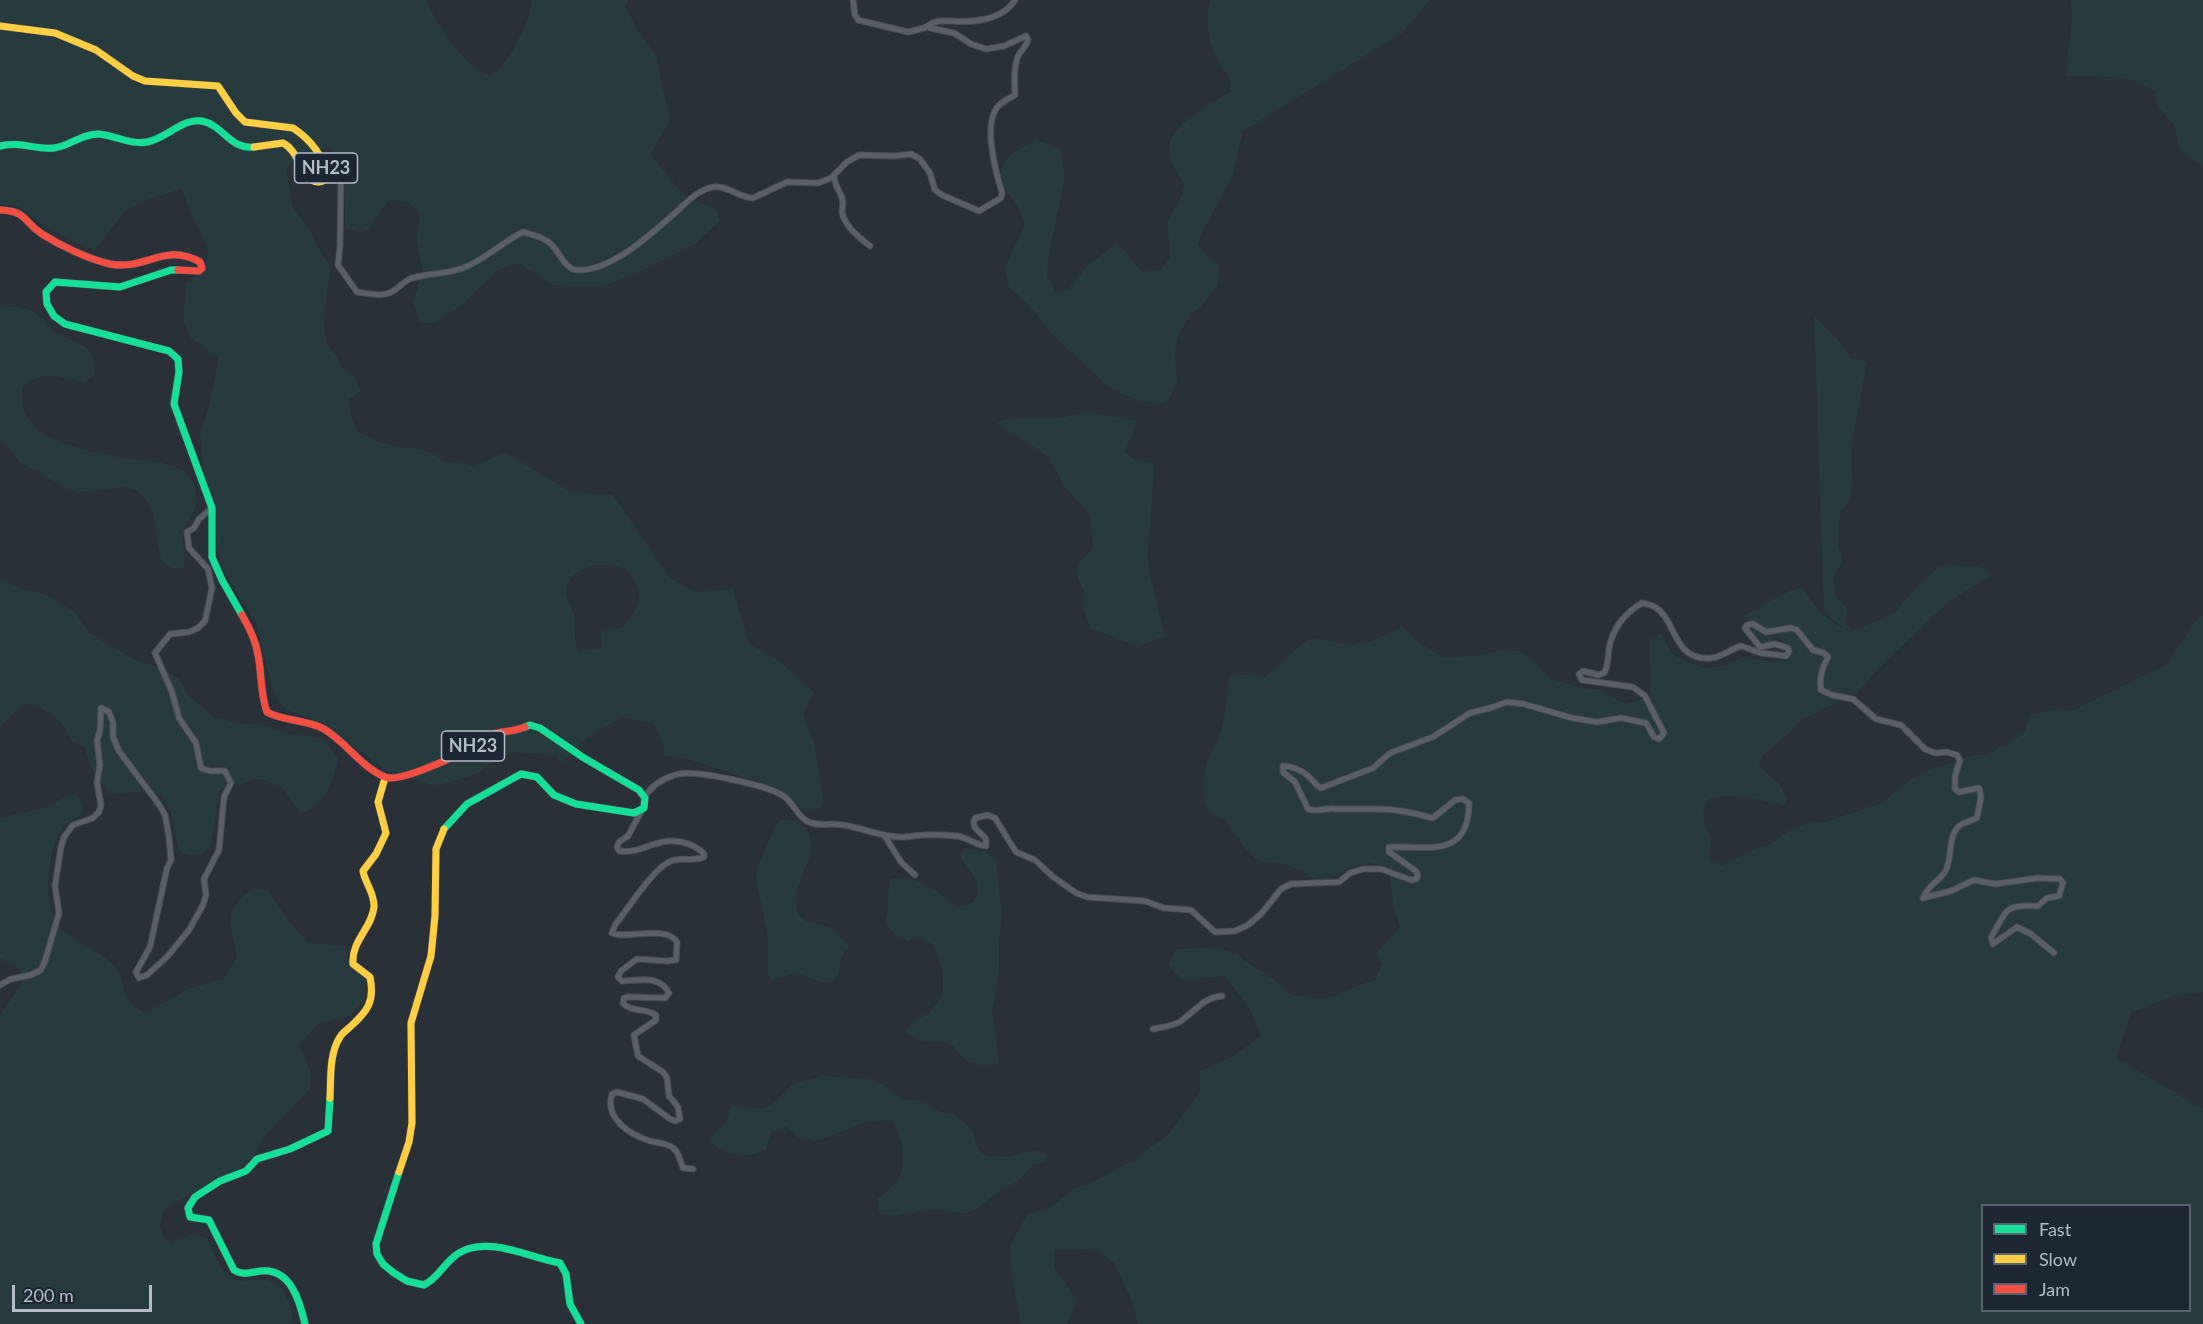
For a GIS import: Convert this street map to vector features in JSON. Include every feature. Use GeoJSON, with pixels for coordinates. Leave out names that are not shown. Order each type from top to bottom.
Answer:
{"type":"FeatureCollection","features":[{"type":"Feature","properties":{"kind":"main road","name":"NH23"},"geometry":{"type":"LineString","coordinates":[[0,26],[56,33],[96,50],[132,76],[145,81],[218,86],[241,119],[251,124],[296,129],[320,155],[327,179],[315,183],[307,177],[292,148],[285,144],[243,148],[208,123],[198,121],[147,142],[123,141],[98,134],[83,135],[65,145],[53,148],[20,142],[0,146]]}},
{"type":"Feature","properties":{"kind":"main road"},"geometry":{"type":"LineString","coordinates":[[0,210],[20,212],[44,235],[107,263],[125,266],[173,253],[191,255],[201,262],[202,268],[199,271],[171,270],[120,287],[55,282],[47,291],[46,302],[53,316],[65,324],[169,351],[177,359],[179,372],[174,404],[212,508],[212,557],[255,641],[259,657],[263,701],[267,712],[280,718],[308,722],[322,728],[385,778],[378,802],[386,833],[376,854],[363,871],[370,886],[374,907],[368,925],[352,952],[353,964],[370,977],[373,992],[360,1018],[344,1032],[337,1046],[330,1075],[328,1131],[290,1149],[257,1159],[246,1171],[220,1181],[195,1197],[188,1208],[190,1217],[209,1220],[234,1270],[238,1273],[246,1275],[266,1271],[287,1281],[299,1299],[304,1324]]}},
{"type":"Feature","properties":{"kind":"main road","name":"NH23"},"geometry":{"type":"LineString","coordinates":[[385,778],[403,777],[465,750],[490,735],[514,732],[533,725],[584,759],[641,791],[645,796]]}},
{"type":"Feature","properties":{"kind":"main road","name":"NH23"},"geometry":{"type":"LineString","coordinates":[[581,1324],[572,1310],[567,1293],[566,1272],[560,1263],[545,1261],[513,1248],[494,1246],[479,1248],[459,1253],[430,1283],[419,1286],[406,1281],[380,1262],[376,1254],[376,1244],[409,1142],[412,1123],[411,1023],[431,956],[436,849],[443,830],[467,804],[510,779],[526,774],[537,777],[554,795],[567,802],[628,813],[642,810]]}},
{"type":"Feature","properties":{"kind":"main road"},"geometry":{"type":"LineString","coordinates":[[642,810],[646,805],[645,796]]}},
{"type":"Feature","properties":{"kind":"street"},"geometry":{"type":"LineString","coordinates":[[853,0],[858,20],[908,32],[942,20],[973,21],[1001,14],[1009,10],[1015,0]]}},
{"type":"Feature","properties":{"kind":"street"},"geometry":{"type":"LineString","coordinates":[[324,163],[330,164],[341,172],[338,265],[357,292],[378,295],[391,293],[405,281],[413,278],[463,268],[522,231],[537,236],[552,245],[572,269],[594,268],[631,251],[691,199],[710,187],[728,189],[747,198],[753,198],[787,182],[818,183],[834,175],[847,162],[859,155],[911,154],[920,159],[930,173],[935,190],[978,211],[1001,198],[1002,193],[991,151],[992,118],[996,108],[1004,100],[1015,95],[1016,62],[1019,52],[1025,48],[1028,40],[1026,36],[1004,46],[986,49],[970,44],[954,33],[930,28],[928,25]]}},
{"type":"Feature","properties":{"kind":"street"},"geometry":{"type":"LineString","coordinates":[[834,175],[835,187],[843,200],[842,212],[847,222],[853,232],[870,246]]}},
{"type":"Feature","properties":{"kind":"street"},"geometry":{"type":"LineString","coordinates":[[0,985],[40,970],[45,961],[59,914],[55,886],[64,837],[74,825],[93,818],[99,812],[101,805],[97,782],[100,765],[97,741],[100,730],[100,708],[109,712],[113,722],[113,737],[119,751],[165,815],[169,837],[171,860],[167,868],[150,947],[136,972],[139,978],[147,975],[174,949],[203,905],[206,895],[204,879],[219,850],[224,796],[231,783],[227,772],[201,768],[196,743],[179,717],[172,692],[155,653],[170,634],[189,632],[198,628],[205,621],[212,588],[208,570],[189,549],[187,532],[194,528],[199,519],[212,508]]}},
{"type":"Feature","properties":{"kind":"street"},"geometry":{"type":"LineString","coordinates":[[645,796],[652,786],[680,773],[713,776],[782,795],[805,820],[813,824],[840,824],[884,835],[903,837],[927,834],[960,836],[980,846],[986,846],[986,839],[974,828],[973,822],[975,818],[988,815],[995,818],[1016,852],[1035,860],[1052,876],[1076,893],[1087,897],[1146,901],[1164,908],[1191,910],[1215,932],[1235,931],[1248,925],[1261,914],[1281,889],[1291,884],[1338,882],[1350,873],[1363,869],[1381,869],[1411,880],[1416,879],[1418,876],[1416,871],[1389,852],[1389,847],[1445,846],[1457,840],[1462,834],[1469,810],[1469,803],[1463,799],[1455,800],[1433,818],[1374,808],[1353,811],[1332,808],[1319,812],[1308,809],[1296,782],[1283,772],[1283,766],[1290,766],[1310,777],[1315,786],[1321,788],[1373,768],[1390,753],[1433,737],[1470,713],[1507,702],[1597,722],[1621,718],[1646,723],[1654,737],[1659,739],[1664,733],[1645,696],[1633,687],[1582,680],[1580,674],[1583,671],[1599,675],[1605,672],[1610,646],[1618,626],[1627,612],[1642,603],[1656,607],[1665,616],[1680,646],[1693,654],[1708,658],[1724,656],[1734,648],[1741,646],[1761,653],[1786,656],[1789,652],[1788,648],[1775,644],[1760,647],[1744,628],[1753,624],[1766,632],[1791,628],[1797,630],[1813,650],[1824,653],[1827,657],[1822,669],[1821,690],[1832,695],[1853,699],[1876,719],[1901,725],[1925,748],[1935,753],[1947,752],[1957,755],[1960,760],[1955,776],[1955,789],[1960,792],[1979,788],[1981,797],[1977,818],[1959,826],[1953,836],[1952,852],[1945,872],[1928,887],[1923,898],[1951,891],[1974,880],[1995,884],[2060,879],[2063,883],[2059,896],[2047,898],[2038,906],[2016,905],[2010,908],[1990,937],[1993,944],[2017,927],[2031,934],[2054,954]]}},
{"type":"Feature","properties":{"kind":"street"},"geometry":{"type":"LineString","coordinates":[[642,810],[628,836],[619,842],[617,848],[619,851],[631,851],[669,840],[685,843],[701,850],[704,854],[704,858],[698,860],[674,860],[656,870],[615,925],[612,933],[617,936],[638,932],[670,935],[677,942],[676,960],[667,962],[637,959],[621,971],[618,977],[622,981],[653,980],[668,990],[669,993],[665,998],[628,997],[624,998],[622,1003],[629,1009],[651,1012],[656,1015],[656,1020],[634,1035],[638,1056],[663,1072],[667,1078],[669,1096],[678,1107],[680,1119],[675,1121],[670,1119],[643,1099],[617,1092],[612,1094],[612,1113],[623,1127],[649,1141],[671,1146],[677,1151],[683,1168],[693,1169]]}},
{"type":"Feature","properties":{"kind":"street"},"geometry":{"type":"LineString","coordinates":[[884,835],[901,862],[915,875]]}},
{"type":"Feature","properties":{"kind":"street"},"geometry":{"type":"LineString","coordinates":[[1153,1029],[1179,1022],[1195,1008],[1217,996],[1222,996]]}},
{"type":"Feature","properties":{"kind":"green space"},"geometry":{"type":"Polygon","coordinates":[[[0,0],[427,0],[440,25],[460,54],[489,76],[501,67],[516,45],[532,0],[629,0],[625,6],[638,31],[656,56],[670,121],[650,154],[681,192],[691,199],[716,209],[720,221],[696,243],[605,286],[553,285],[519,263],[499,269],[464,303],[435,323],[421,323],[413,302],[423,271],[416,240],[420,215],[410,203],[390,199],[371,226],[362,233],[345,228],[345,166],[330,148],[301,153],[286,168],[292,205],[331,267],[323,322],[327,345],[337,356],[342,368],[355,377],[361,391],[349,399],[350,413],[357,431],[382,443],[416,448],[435,454],[445,462],[462,463],[475,467],[504,452],[573,493],[613,495],[670,578],[695,592],[733,589],[749,644],[776,659],[814,692],[803,714],[815,745],[823,800],[821,808],[805,811],[777,788],[688,759],[664,756],[664,746],[654,724],[622,717],[588,737],[562,762],[555,755],[513,752],[484,767],[477,774],[443,784],[431,785],[387,771],[323,723],[286,710],[273,692],[256,624],[222,568],[204,475],[200,436],[219,358],[191,338],[183,321],[186,284],[207,267],[208,247],[192,217],[182,189],[149,199],[125,211],[94,251],[50,230],[18,206],[0,204],[0,0]],[[596,565],[579,571],[568,584],[566,590],[574,615],[578,650],[602,648],[600,633],[622,628],[637,606],[639,593],[633,578],[626,569],[611,565],[596,565]]]}},
{"type":"Feature","properties":{"kind":"green space"},"geometry":{"type":"Polygon","coordinates":[[[1210,0],[1430,0],[1402,33],[1243,131],[1232,177],[1198,245],[1208,257],[1219,264],[1218,284],[1201,307],[1190,314],[1177,339],[1175,352],[1177,383],[1169,400],[1160,404],[1141,401],[1119,393],[1105,384],[1051,333],[1034,311],[1009,287],[1005,267],[1025,224],[1015,202],[999,183],[1006,160],[1022,148],[1037,140],[1061,149],[1065,179],[1049,253],[1047,276],[1055,292],[1068,290],[1086,267],[1117,243],[1144,272],[1160,270],[1170,257],[1167,222],[1182,195],[1184,184],[1171,159],[1170,141],[1183,124],[1203,108],[1231,91],[1229,77],[1218,61],[1208,31],[1210,0]]]}},
{"type":"Feature","properties":{"kind":"green space"},"geometry":{"type":"Polygon","coordinates":[[[2071,0],[2203,0],[2203,166],[2184,154],[2178,146],[2175,126],[2158,107],[2155,91],[2133,80],[2066,76],[2072,21],[2071,0]]]}},
{"type":"Feature","properties":{"kind":"green space"},"geometry":{"type":"Polygon","coordinates":[[[0,306],[24,308],[34,312],[55,332],[85,347],[93,357],[94,375],[84,383],[59,376],[44,376],[29,382],[22,388],[25,412],[34,426],[45,434],[76,447],[172,465],[192,479],[196,504],[184,530],[184,568],[171,568],[161,561],[153,513],[147,501],[138,491],[124,487],[78,492],[66,488],[20,462],[0,441],[0,306]]]}},
{"type":"Feature","properties":{"kind":"green space"},"geometry":{"type":"Polygon","coordinates":[[[1814,316],[1837,339],[1851,358],[1867,361],[1852,443],[1851,498],[1841,511],[1839,524],[1838,548],[1842,562],[1833,578],[1836,596],[1848,609],[1845,624],[1851,627],[1850,631],[1824,612],[1814,316]]]}},
{"type":"Feature","properties":{"kind":"green space"},"geometry":{"type":"Polygon","coordinates":[[[1087,412],[1137,420],[1125,452],[1134,460],[1154,463],[1147,551],[1150,575],[1165,636],[1138,647],[1090,628],[1084,610],[1084,590],[1078,580],[1077,566],[1093,547],[1090,515],[1064,486],[1050,458],[995,422],[1016,418],[1061,418],[1087,412]]]}},
{"type":"Feature","properties":{"kind":"green space"},"geometry":{"type":"Polygon","coordinates":[[[1942,565],[1981,567],[1993,575],[1944,606],[1878,669],[1857,693],[1800,720],[1792,731],[1763,755],[1759,766],[1779,784],[1788,799],[1784,805],[1734,796],[1715,797],[1707,802],[1704,815],[1711,840],[1709,859],[1721,866],[1752,850],[1771,844],[1790,830],[1810,822],[1825,822],[1884,802],[1900,787],[1923,772],[1974,755],[1987,755],[2024,733],[2030,715],[2057,709],[2071,711],[2166,665],[2197,619],[2203,615],[2203,992],[2174,996],[2131,1013],[2116,1058],[2203,1109],[2203,1324],[1138,1324],[1131,1299],[1115,1264],[1097,1249],[1055,1250],[1054,1267],[1077,1300],[1067,1324],[1021,1324],[1011,1271],[1011,1244],[1028,1213],[1049,1209],[1074,1188],[1089,1184],[1132,1161],[1169,1134],[1200,1091],[1200,1071],[1232,1057],[1261,1036],[1248,1006],[1225,976],[1182,980],[1168,965],[1176,949],[1211,948],[1237,953],[1292,995],[1323,999],[1375,980],[1382,964],[1375,954],[1400,927],[1393,905],[1389,867],[1369,863],[1350,867],[1329,879],[1315,880],[1290,865],[1258,861],[1244,847],[1226,821],[1207,810],[1204,792],[1205,773],[1222,727],[1230,674],[1264,678],[1307,640],[1321,639],[1349,645],[1373,641],[1402,627],[1421,644],[1443,657],[1475,656],[1504,650],[1519,651],[1534,661],[1551,679],[1582,688],[1598,689],[1626,704],[1649,696],[1651,680],[1649,641],[1661,633],[1676,657],[1705,668],[1725,666],[1743,657],[1772,662],[1788,660],[1792,648],[1777,637],[1765,643],[1756,638],[1744,616],[1778,596],[1800,587],[1822,614],[1850,632],[1894,613],[1922,581],[1942,565]]]}},
{"type":"Feature","properties":{"kind":"green space"},"geometry":{"type":"Polygon","coordinates":[[[0,578],[20,589],[43,593],[76,613],[89,633],[137,661],[159,667],[179,679],[191,698],[214,717],[236,723],[269,726],[290,735],[312,736],[323,740],[338,759],[331,784],[322,799],[300,814],[282,787],[263,779],[229,785],[220,791],[210,847],[201,854],[189,856],[178,850],[171,812],[161,795],[145,791],[109,794],[91,767],[84,747],[73,742],[61,723],[52,715],[34,704],[22,705],[0,727],[0,578]]]}},
{"type":"Feature","properties":{"kind":"green space"},"geometry":{"type":"Polygon","coordinates":[[[71,794],[78,796],[83,811],[79,817],[67,823],[61,831],[52,854],[48,881],[53,915],[58,924],[73,939],[101,955],[116,968],[131,1004],[137,1008],[145,1013],[189,989],[224,978],[237,957],[231,927],[232,911],[243,896],[253,888],[268,890],[288,920],[308,943],[347,946],[348,961],[366,980],[365,999],[351,1016],[319,1023],[299,1045],[311,1072],[310,1089],[265,1136],[249,1163],[164,1209],[160,1226],[164,1238],[172,1242],[196,1234],[207,1238],[221,1268],[235,1279],[267,1280],[281,1287],[286,1296],[292,1324],[0,1324],[0,1014],[22,984],[20,969],[0,958],[0,818],[47,807],[71,794]]]}},
{"type":"Feature","properties":{"kind":"green space"},"geometry":{"type":"Polygon","coordinates":[[[789,819],[804,828],[810,838],[811,850],[796,902],[799,914],[808,922],[831,928],[849,946],[843,956],[838,974],[829,983],[799,974],[772,981],[768,975],[768,937],[756,879],[758,866],[776,825],[781,820],[789,819]]]}},
{"type":"Feature","properties":{"kind":"green space"},"geometry":{"type":"Polygon","coordinates":[[[965,848],[985,852],[996,860],[1002,914],[999,971],[992,1011],[999,1063],[983,1065],[966,1059],[950,1043],[921,1041],[905,1031],[914,1021],[929,1013],[943,995],[943,972],[933,945],[918,936],[908,941],[904,939],[892,931],[885,921],[891,879],[901,878],[919,882],[935,890],[958,907],[974,902],[977,894],[976,882],[960,855],[965,848]]]}},
{"type":"Feature","properties":{"kind":"green space"},"geometry":{"type":"Polygon","coordinates":[[[822,1076],[870,1079],[884,1085],[902,1099],[921,1101],[940,1112],[955,1115],[973,1131],[977,1146],[987,1156],[1010,1157],[1026,1152],[1041,1151],[1048,1154],[1047,1161],[1032,1166],[1017,1182],[1002,1189],[968,1213],[936,1209],[897,1216],[880,1214],[877,1199],[896,1181],[902,1168],[901,1142],[892,1120],[868,1121],[814,1141],[798,1137],[786,1126],[771,1133],[766,1149],[751,1155],[728,1152],[708,1140],[727,1121],[731,1105],[760,1109],[770,1106],[793,1084],[822,1076]]]}},
{"type":"Feature","properties":{"kind":"traffic: fast"},"geometry":{"type":"LineString","coordinates":[[0,146],[15,144],[54,148],[98,134],[141,143],[154,140],[188,123],[202,121],[216,127],[239,145],[254,147]]}},
{"type":"Feature","properties":{"kind":"traffic: fast"},"geometry":{"type":"LineString","coordinates":[[178,270],[171,270],[120,287],[55,282],[46,292],[47,304],[54,316],[65,324],[169,351],[178,359],[179,372],[174,404],[212,508],[212,557],[242,615]]}},
{"type":"Feature","properties":{"kind":"traffic: fast"},"geometry":{"type":"LineString","coordinates":[[444,829],[467,804],[521,774],[537,777],[554,795],[576,804],[634,813],[644,808],[645,798],[639,790],[584,758],[540,728],[530,725],[525,727]]}},
{"type":"Feature","properties":{"kind":"traffic: fast"},"geometry":{"type":"LineString","coordinates":[[305,1324],[297,1297],[287,1281],[271,1272],[244,1273],[234,1270],[209,1220],[190,1217],[188,1208],[195,1197],[220,1181],[246,1171],[257,1159],[290,1149],[328,1131],[330,1098]]}},
{"type":"Feature","properties":{"kind":"traffic: fast"},"geometry":{"type":"LineString","coordinates":[[399,1172],[376,1244],[377,1254],[383,1264],[407,1281],[424,1285],[434,1278],[454,1256],[471,1248],[483,1246],[510,1249],[560,1263],[566,1274],[570,1304],[581,1324]]}},
{"type":"Feature","properties":{"kind":"traffic: slow"},"geometry":{"type":"LineString","coordinates":[[0,26],[55,33],[96,50],[133,76],[145,81],[218,86],[236,113],[245,122],[293,128],[299,132],[311,143],[320,157],[327,179],[319,182],[313,181],[295,154],[283,143],[254,147]]}},
{"type":"Feature","properties":{"kind":"traffic: slow"},"geometry":{"type":"LineString","coordinates":[[330,1098],[331,1067],[336,1044],[342,1034],[366,1010],[371,999],[370,977],[353,964],[353,956],[358,941],[370,922],[374,907],[363,871],[376,854],[386,833],[378,802],[385,778]]}},
{"type":"Feature","properties":{"kind":"traffic: slow"},"geometry":{"type":"LineString","coordinates":[[399,1172],[409,1142],[412,1123],[411,1023],[431,956],[435,916],[436,849],[444,829]]}},
{"type":"Feature","properties":{"kind":"traffic: jam"},"geometry":{"type":"LineString","coordinates":[[0,210],[16,212],[49,239],[102,262],[134,264],[176,255],[200,262],[202,268],[199,271],[178,270]]}},
{"type":"Feature","properties":{"kind":"traffic: jam"},"geometry":{"type":"LineString","coordinates":[[242,615],[257,650],[267,712],[324,729],[368,767],[385,777],[392,778],[413,773],[459,754],[490,735],[525,727]]}}]}
